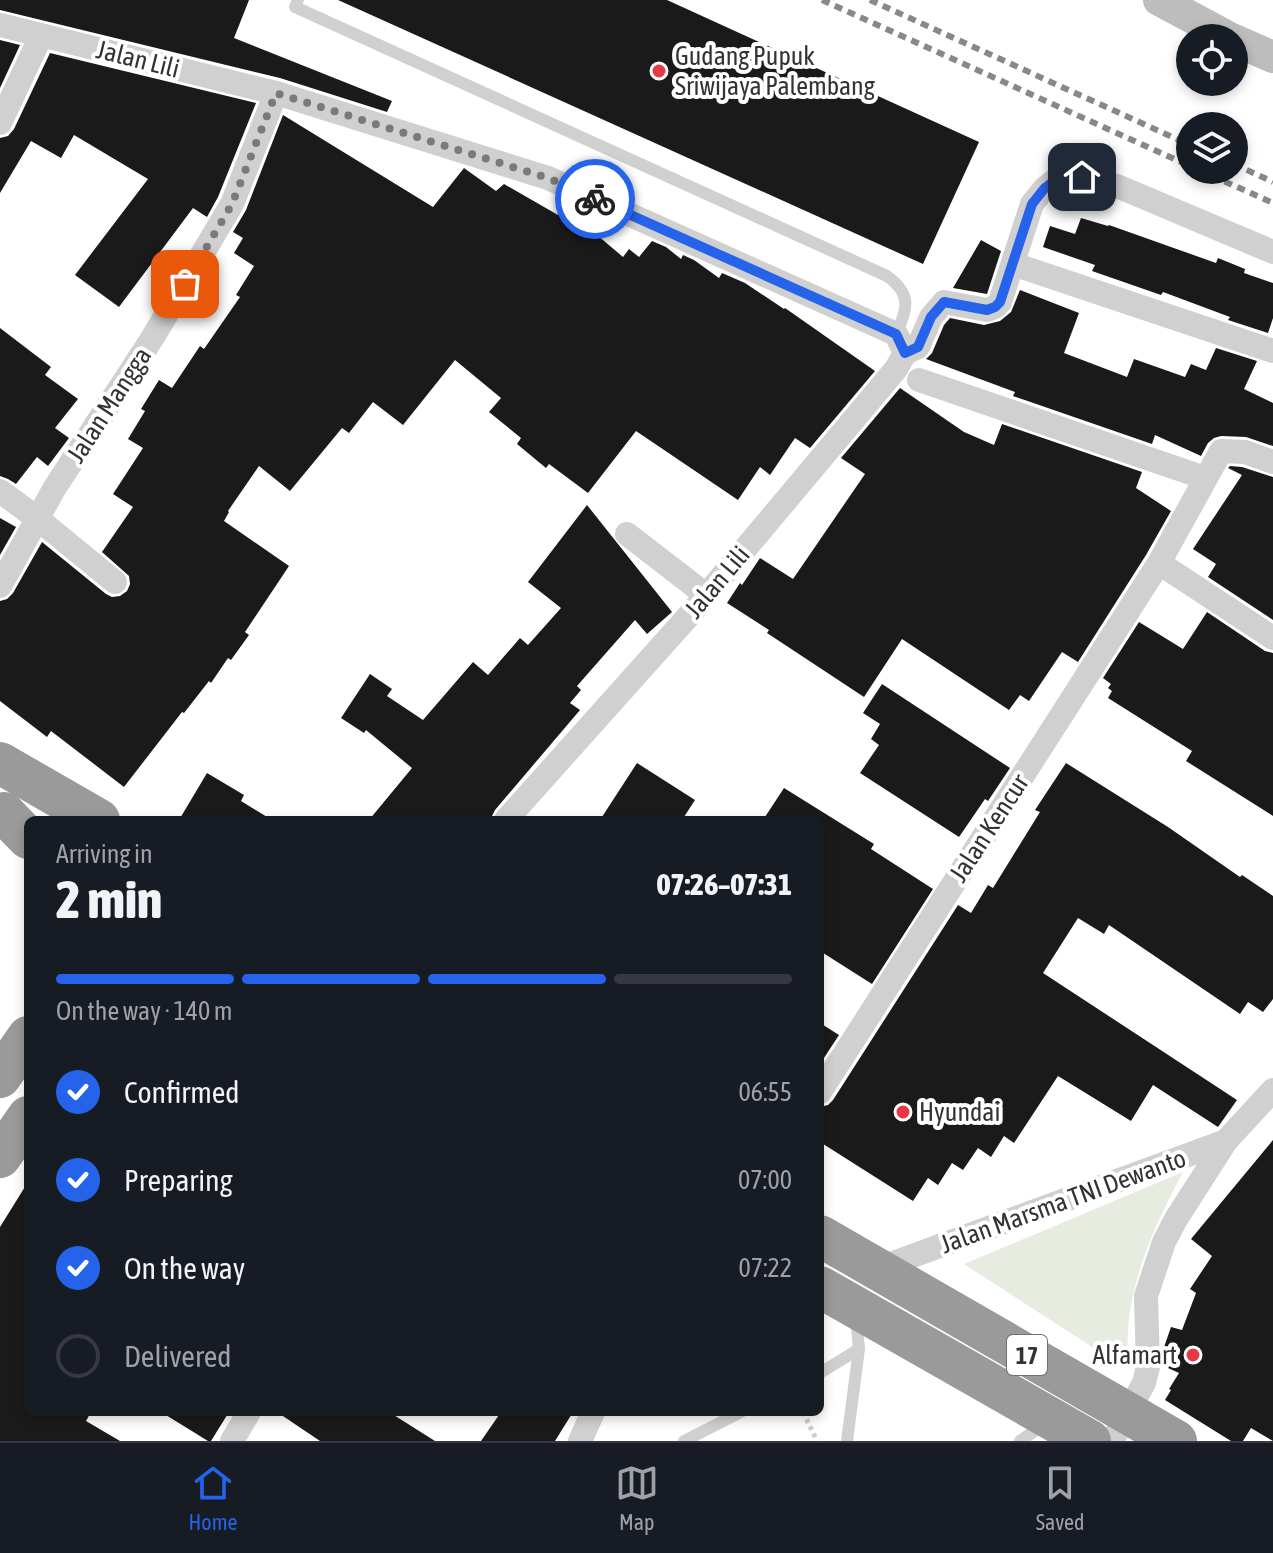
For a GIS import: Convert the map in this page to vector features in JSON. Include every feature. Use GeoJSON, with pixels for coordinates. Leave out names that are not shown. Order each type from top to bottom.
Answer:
{"type":"FeatureCollection","features":[{"type":"Feature","properties":{"kind":"highway"},"geometry":{"type":"LineString","coordinates":[[0,763],[92,816]]}},
{"type":"Feature","properties":{"kind":"highway"},"geometry":{"type":"LineString","coordinates":[[0,1077],[24,1043]]}},
{"type":"Feature","properties":{"kind":"highway"},"geometry":{"type":"LineString","coordinates":[[0,1157],[24,1123]]}},
{"type":"Feature","properties":{"kind":"highway","name":"17"},"geometry":{"type":"LineString","coordinates":[[824,1238],[877,1269],[1120,1427],[1176,1441]]}},
{"type":"Feature","properties":{"kind":"highway","name":"17"},"geometry":{"type":"LineString","coordinates":[[838,1297],[1036,1430],[1090,1441]]}},
{"type":"Feature","properties":{"kind":"street"},"geometry":{"type":"LineString","coordinates":[[1159,0],[1202,24]]}},
{"type":"Feature","properties":{"kind":"street","name":"Jalan Lili"},"geometry":{"type":"LineString","coordinates":[[0,25],[276,93],[548,178],[900,344],[918,347],[931,317],[944,302],[987,310],[995,307],[1000,302],[1013,264]]}},
{"type":"Feature","properties":{"kind":"street"},"geometry":{"type":"LineString","coordinates":[[0,123],[41,36]]}},
{"type":"Feature","properties":{"kind":"street"},"geometry":{"type":"LineString","coordinates":[[1248,46],[1273,57]]}},
{"type":"Feature","properties":{"kind":"street","name":"Jalan Mangga"},"geometry":{"type":"LineString","coordinates":[[0,586],[54,489],[153,337],[232,204],[276,93]]}},
{"type":"Feature","properties":{"kind":"street"},"geometry":{"type":"LineString","coordinates":[[1273,252],[1117,186],[1082,177],[1058,178],[1032,204],[1013,264],[1273,351]]}},
{"type":"Feature","properties":{"kind":"street","name":"Jalan Lili"},"geometry":{"type":"LineString","coordinates":[[510,816],[706,595],[896,369],[900,344]]}},
{"type":"Feature","properties":{"kind":"street"},"geometry":{"type":"LineString","coordinates":[[919,380],[1205,478]]}},
{"type":"Feature","properties":{"kind":"street","name":"Jalan Kencur"},"geometry":{"type":"LineString","coordinates":[[824,1086],[1159,563],[1221,451],[1245,452],[1273,462]]}},
{"type":"Feature","properties":{"kind":"street"},"geometry":{"type":"LineString","coordinates":[[0,491],[115,582]]}},
{"type":"Feature","properties":{"kind":"street"},"geometry":{"type":"LineString","coordinates":[[627,534],[706,595]]}},
{"type":"Feature","properties":{"kind":"street"},"geometry":{"type":"LineString","coordinates":[[1159,563],[1273,638]]}},
{"type":"Feature","properties":{"kind":"street","name":"Jalan Marsma TNI Dewanto"},"geometry":{"type":"LineString","coordinates":[[877,1269],[1231,1135],[1273,1090]]}},
{"type":"Feature","properties":{"kind":"street"},"geometry":{"type":"LineString","coordinates":[[1120,1427],[1144,1383],[1148,1367],[1146,1296],[1164,1242],[1231,1135],[1273,1115]]}},
{"type":"Feature","properties":{"kind":"street"},"geometry":{"type":"LineString","coordinates":[[838,1297],[877,1269]]}},
{"type":"Feature","properties":{"kind":"street"},"geometry":{"type":"LineString","coordinates":[[232,1441],[247,1416]]}},
{"type":"Feature","properties":{"kind":"street"},"geometry":{"type":"LineString","coordinates":[[580,1441],[591,1416]]}},
{"type":"Feature","properties":{"kind":"lane"},"geometry":{"type":"LineString","coordinates":[[298,0],[295,7],[887,276],[897,283],[906,302],[900,344]]}},
{"type":"Feature","properties":{"kind":"lane"},"geometry":{"type":"LineString","coordinates":[[838,1297],[859,1349],[847,1441]]}},
{"type":"Feature","properties":{"kind":"lane"},"geometry":{"type":"LineString","coordinates":[[824,1371],[859,1349]]}},
{"type":"Feature","properties":{"kind":"lane"},"geometry":{"type":"LineString","coordinates":[[684,1441],[733,1416]]}},
{"type":"Feature","properties":{"kind":"path"},"geometry":{"type":"LineString","coordinates":[[805,1416],[817,1441]]}},
{"type":"Feature","properties":{"kind":"shaded area"},"geometry":{"type":"Polygon","coordinates":[[[1183,1172],[1153,1234],[1136,1283],[1129,1317],[1126,1369],[964,1264],[1183,1172]]]}},
{"type":"Feature","properties":{"kind":"building"},"geometry":{"type":"Polygon","coordinates":[[[0,0],[249,0],[234,38],[392,101],[387,112],[280,78],[0,10],[0,0]]]}},
{"type":"Feature","properties":{"kind":"building","name":"Gudang Pupuk Sriwijaya Palembang"},"geometry":{"type":"Polygon","coordinates":[[[338,0],[667,0],[979,142],[923,264],[338,0]]]}},
{"type":"Feature","properties":{"kind":"building"},"geometry":{"type":"Polygon","coordinates":[[[0,40],[20,45],[0,88],[0,40]]]}},
{"type":"Feature","properties":{"kind":"building"},"geometry":{"type":"Polygon","coordinates":[[[50,53],[256,103],[207,217],[193,208],[119,307],[75,275],[148,179],[74,135],[61,158],[31,141],[0,193],[0,138],[8,136],[14,129],[50,53]]]}},
{"type":"Feature","properties":{"kind":"building"},"geometry":{"type":"Polygon","coordinates":[[[283,115],[433,207],[464,168],[496,191],[504,184],[558,215],[564,207],[623,257],[629,249],[639,257],[652,241],[666,247],[681,259],[683,255],[694,260],[719,278],[722,273],[745,283],[875,371],[810,448],[795,438],[770,475],[760,467],[738,500],[636,431],[588,493],[549,464],[546,468],[517,444],[521,438],[489,412],[501,398],[455,360],[403,425],[373,402],[349,433],[342,428],[290,491],[259,466],[228,511],[224,521],[289,566],[245,632],[249,635],[231,660],[228,658],[211,683],[209,681],[182,712],[124,787],[51,731],[47,737],[0,701],[0,601],[13,593],[42,542],[106,594],[120,596],[127,591],[129,576],[102,552],[133,507],[113,494],[143,448],[128,439],[145,411],[141,409],[159,380],[172,388],[200,346],[204,349],[240,297],[236,295],[254,266],[234,253],[243,238],[233,232],[246,210],[283,115]]]}},
{"type":"Feature","properties":{"kind":"building"},"geometry":{"type":"Polygon","coordinates":[[[1081,218],[1216,263],[1218,258],[1245,269],[1244,273],[1273,283],[1273,318],[1268,333],[1228,320],[1230,317],[1163,292],[1161,295],[1092,271],[1095,265],[1043,247],[1050,226],[1075,234],[1081,218]]]}},
{"type":"Feature","properties":{"kind":"building"},"geometry":{"type":"Polygon","coordinates":[[[981,240],[1001,251],[987,294],[953,288],[981,240]]]}},
{"type":"Feature","properties":{"kind":"building"},"geometry":{"type":"Polygon","coordinates":[[[1020,290],[1079,313],[1064,353],[1127,377],[1134,359],[1185,377],[1191,364],[1206,370],[1216,348],[1257,361],[1244,389],[1273,403],[1273,446],[1246,437],[1221,436],[1208,443],[1201,456],[1155,435],[1152,444],[1013,396],[1015,392],[926,359],[950,318],[984,325],[1000,321],[1011,312],[1020,290]]]}},
{"type":"Feature","properties":{"kind":"building"},"geometry":{"type":"Polygon","coordinates":[[[0,328],[51,367],[45,375],[78,399],[55,428],[69,438],[48,466],[37,457],[16,484],[0,476],[0,328]]]}},
{"type":"Feature","properties":{"kind":"building"},"geometry":{"type":"Polygon","coordinates":[[[900,388],[964,432],[994,445],[1002,424],[1142,472],[1136,488],[1171,511],[1078,662],[1062,652],[1029,701],[1020,695],[1009,710],[902,639],[864,697],[727,603],[760,558],[793,579],[865,474],[841,458],[900,388]]]}},
{"type":"Feature","properties":{"kind":"building"},"geometry":{"type":"Polygon","coordinates":[[[1228,468],[1273,477],[1273,620],[1208,577],[1216,564],[1193,549],[1242,475],[1228,468]]]}},
{"type":"Feature","properties":{"kind":"building"},"geometry":{"type":"Polygon","coordinates":[[[587,505],[672,612],[647,634],[635,620],[577,686],[581,690],[570,703],[580,710],[492,816],[372,816],[412,768],[366,730],[364,733],[341,718],[370,674],[392,689],[387,696],[423,720],[473,662],[488,675],[520,638],[528,645],[561,608],[528,582],[587,505]]]}},
{"type":"Feature","properties":{"kind":"building"},"geometry":{"type":"Polygon","coordinates":[[[0,518],[16,527],[0,555],[0,518]]]}},
{"type":"Feature","properties":{"kind":"building"},"geometry":{"type":"Polygon","coordinates":[[[1207,612],[1265,651],[1273,653],[1273,816],[1186,761],[1192,751],[1108,698],[1112,691],[1108,688],[1111,684],[1103,678],[1139,622],[1183,649],[1207,612]]]}},
{"type":"Feature","properties":{"kind":"building"},"geometry":{"type":"Polygon","coordinates":[[[882,684],[1010,768],[959,837],[860,773],[879,745],[871,739],[880,724],[863,713],[882,684]]]}},
{"type":"Feature","properties":{"kind":"building"},"geometry":{"type":"Polygon","coordinates":[[[637,763],[695,800],[685,816],[603,816],[637,763]]]}},
{"type":"Feature","properties":{"kind":"building"},"geometry":{"type":"Polygon","coordinates":[[[1066,763],[1273,896],[1273,999],[1263,1012],[1248,1002],[1240,1014],[1109,925],[1104,934],[1078,918],[1043,973],[1237,1100],[1218,1127],[1153,1085],[1131,1121],[1058,1076],[1014,1143],[1004,1136],[991,1157],[978,1148],[963,1170],[952,1163],[938,1185],[928,1178],[913,1201],[824,1145],[824,1106],[833,1100],[958,905],[971,913],[988,885],[993,888],[1040,812],[1035,810],[1066,763]]]}},
{"type":"Feature","properties":{"kind":"building"},"geometry":{"type":"Polygon","coordinates":[[[207,773],[244,795],[241,801],[265,816],[181,816],[207,773]]]}},
{"type":"Feature","properties":{"kind":"building"},"geometry":{"type":"Polygon","coordinates":[[[784,788],[874,844],[871,849],[933,889],[872,984],[824,954],[824,816],[766,816],[784,788]]]}},
{"type":"Feature","properties":{"kind":"building"},"geometry":{"type":"Polygon","coordinates":[[[824,1026],[839,1035],[824,1058],[824,1026]]]}},
{"type":"Feature","properties":{"kind":"building"},"geometry":{"type":"Polygon","coordinates":[[[1273,1140],[1273,1441],[1251,1428],[1243,1441],[1231,1441],[1165,1400],[1179,1373],[1168,1368],[1170,1364],[1163,1361],[1163,1350],[1171,1327],[1182,1330],[1196,1293],[1190,1289],[1212,1256],[1191,1239],[1273,1140]]]}},
{"type":"Feature","properties":{"kind":"building"},"geometry":{"type":"Polygon","coordinates":[[[24,1188],[24,1416],[89,1416],[86,1421],[120,1441],[0,1441],[0,1227],[24,1188]]]}},
{"type":"Feature","properties":{"kind":"building"},"geometry":{"type":"Polygon","coordinates":[[[167,1416],[227,1416],[211,1441],[167,1416]]]}},
{"type":"Feature","properties":{"kind":"building"},"geometry":{"type":"Polygon","coordinates":[[[283,1416],[395,1416],[435,1441],[320,1441],[283,1416]]]}},
{"type":"Feature","properties":{"kind":"building"},"geometry":{"type":"Polygon","coordinates":[[[498,1416],[571,1416],[555,1441],[481,1441],[498,1416]]]}},
{"type":"Feature","properties":{"kind":"railway"},"geometry":{"type":"LineString","coordinates":[[822,0],[1176,160]]}},
{"type":"Feature","properties":{"kind":"railway"},"geometry":{"type":"LineString","coordinates":[[870,0],[1176,139]]}},
{"type":"Feature","properties":{"kind":"railway"},"geometry":{"type":"LineString","coordinates":[[1248,170],[1273,182]]}},
{"type":"Feature","properties":{"kind":"railway"},"geometry":{"type":"LineString","coordinates":[[1230,184],[1273,203]]}},
{"type":"Feature","properties":{"kind":"way so far"},"geometry":{"type":"LineString","coordinates":[[185,284],[232,204],[276,93],[548,178],[595,199]]}},
{"type":"Feature","properties":{"kind":"place","name":"Gudang Pupuk Sriwijaya Palembang"},"geometry":{"type":"Point","coordinates":[659,71]}},
{"type":"Feature","properties":{"kind":"place","name":"Hyundai"},"geometry":{"type":"Point","coordinates":[903,1112]}},
{"type":"Feature","properties":{"kind":"place","name":"Alfamart"},"geometry":{"type":"Point","coordinates":[1193,1355]}},
{"type":"Feature","properties":{"kind":"route"},"geometry":{"type":"LineString","coordinates":[[595,199],[896,334],[905,353],[918,347],[931,317],[944,302],[987,310],[995,307],[1000,302],[1032,204],[1058,178],[1082,177]]}}]}
